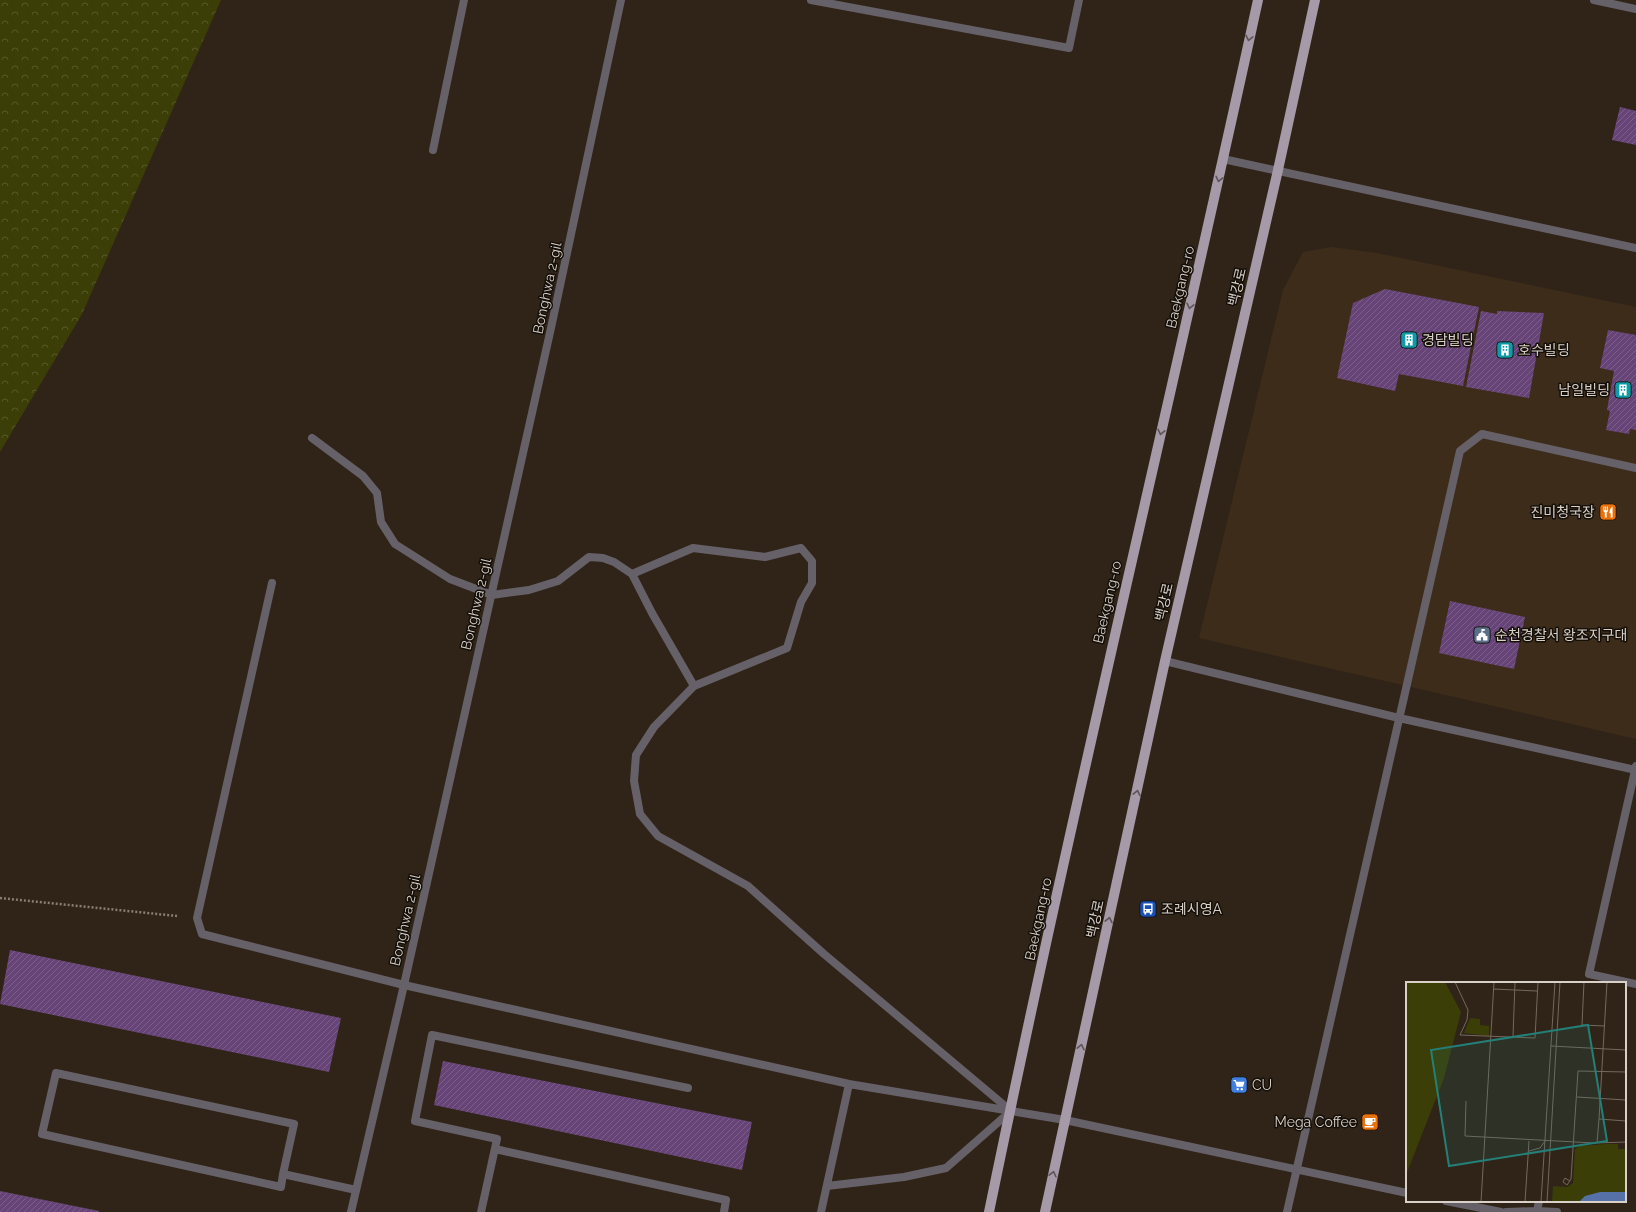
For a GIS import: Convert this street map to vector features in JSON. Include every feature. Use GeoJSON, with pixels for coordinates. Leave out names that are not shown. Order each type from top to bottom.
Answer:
{"type":"FeatureCollection","features":[{"type":"Feature","properties":{"kind":"main road","name":"Baekgang-ro"},"geometry":{"type":"LineString","coordinates":[[989,1212],[1117,620],[1258,0]]}},
{"type":"Feature","properties":{"kind":"main road","name":"백강로"},"geometry":{"type":"LineString","coordinates":[[1045,1212],[1165,661],[1278,170],[1315,0]]}},
{"type":"Feature","properties":{"kind":"street"},"geometry":{"type":"LineString","coordinates":[[433,150],[464,0]]}},
{"type":"Feature","properties":{"kind":"street","name":"Bonghwa 2-gil"},"geometry":{"type":"LineString","coordinates":[[351,1212],[492,595],[622,0]]}},
{"type":"Feature","properties":{"kind":"street"},"geometry":{"type":"LineString","coordinates":[[811,0],[850,4],[1069,48],[1079,0]]}},
{"type":"Feature","properties":{"kind":"street"},"geometry":{"type":"LineString","coordinates":[[1594,0],[1636,8]]}},
{"type":"Feature","properties":{"kind":"street"},"geometry":{"type":"LineString","coordinates":[[1223,159],[1636,248]]}},
{"type":"Feature","properties":{"kind":"street"},"geometry":{"type":"LineString","coordinates":[[1287,1212],[1460,450],[1482,434],[1636,468]]}},
{"type":"Feature","properties":{"kind":"street"},"geometry":{"type":"LineString","coordinates":[[312,438],[363,476],[377,493],[381,522],[395,544],[450,578],[492,595],[529,590],[558,581],[589,557],[603,558],[614,562],[632,574],[652,613],[694,686]]}},
{"type":"Feature","properties":{"kind":"street"},"geometry":{"type":"LineString","coordinates":[[632,574],[693,548],[765,557],[801,548],[812,561],[812,583],[801,602],[787,648],[694,686],[654,727],[636,755],[634,781],[640,814],[658,836],[748,886],[824,954],[1011,1111]]}},
{"type":"Feature","properties":{"kind":"street"},"geometry":{"type":"LineString","coordinates":[[272,583],[197,918],[202,934],[404,985],[849,1084],[1065,1120],[1406,1193]]}},
{"type":"Feature","properties":{"kind":"street"},"geometry":{"type":"LineString","coordinates":[[1165,661],[1399,718],[1636,769],[1587,982]]}},
{"type":"Feature","properties":{"kind":"street"},"geometry":{"type":"LineString","coordinates":[[1590,974],[1636,984]]}},
{"type":"Feature","properties":{"kind":"street"},"geometry":{"type":"LineString","coordinates":[[481,1212],[497,1139],[414,1121],[432,1035],[688,1088]]}},
{"type":"Feature","properties":{"kind":"street"},"geometry":{"type":"LineString","coordinates":[[56,1073],[294,1124],[284,1174],[281,1187],[42,1134],[56,1073]]}},
{"type":"Feature","properties":{"kind":"street"},"geometry":{"type":"LineString","coordinates":[[821,1212],[849,1084]]}},
{"type":"Feature","properties":{"kind":"street"},"geometry":{"type":"LineString","coordinates":[[827,1186],[904,1177],[946,1168],[1011,1111]]}},
{"type":"Feature","properties":{"kind":"street"},"geometry":{"type":"LineString","coordinates":[[495,1149],[726,1200],[724,1212]]}},
{"type":"Feature","properties":{"kind":"street"},"geometry":{"type":"LineString","coordinates":[[284,1174],[356,1190]]}},
{"type":"Feature","properties":{"kind":"street"},"geometry":{"type":"LineString","coordinates":[[1451,1202],[1501,1212]]}},
{"type":"Feature","properties":{"kind":"street"},"geometry":{"type":"LineString","coordinates":[[1537,1211],[1539,1202]]}},
{"type":"Feature","properties":{"kind":"street"},"geometry":{"type":"LineString","coordinates":[[1506,1212],[1557,1212]]}},
{"type":"Feature","properties":{"kind":"path"},"geometry":{"type":"LineString","coordinates":[[0,898],[197,918]]}},
{"type":"Feature","properties":{"kind":"shaded area"},"geometry":{"type":"Polygon","coordinates":[[[1332,247],[1377,253],[1636,307],[1636,739],[1199,638],[1283,290],[1303,252],[1332,247]]]}},
{"type":"Feature","properties":{"kind":"green space"},"geometry":{"type":"Polygon","coordinates":[[[0,0],[221,0],[82,314],[0,452],[0,0]]]}},
{"type":"Feature","properties":{"kind":"building"},"geometry":{"type":"Polygon","coordinates":[[[1620,107],[1636,111],[1636,145],[1612,140],[1620,107]]]}},
{"type":"Feature","properties":{"kind":"building","name":"경담빌딩"},"geometry":{"type":"Polygon","coordinates":[[[1385,289],[1479,307],[1463,386],[1399,374],[1395,391],[1337,378],[1353,303],[1385,289]]]}},
{"type":"Feature","properties":{"kind":"building","name":"호수빌딩"},"geometry":{"type":"Polygon","coordinates":[[[1481,311],[1497,314],[1497,311],[1544,313],[1529,398],[1466,387],[1481,311]]]}},
{"type":"Feature","properties":{"kind":"building","name":"남일빌딩"},"geometry":{"type":"Polygon","coordinates":[[[1608,330],[1636,335],[1636,430],[1630,429],[1629,434],[1606,430],[1610,411],[1607,410],[1614,371],[1600,368],[1608,330]]]}},
{"type":"Feature","properties":{"kind":"building","name":"순천경찰서 왕조지구대"},"geometry":{"type":"Polygon","coordinates":[[[1450,601],[1525,617],[1514,669],[1439,653],[1450,601]]]}},
{"type":"Feature","properties":{"kind":"building"},"geometry":{"type":"Polygon","coordinates":[[[10,950],[341,1018],[329,1072],[0,1004],[10,950]]]}},
{"type":"Feature","properties":{"kind":"building"},"geometry":{"type":"Polygon","coordinates":[[[443,1061],[752,1122],[742,1170],[434,1105],[443,1061]]]}},
{"type":"Feature","properties":{"kind":"building"},"geometry":{"type":"Polygon","coordinates":[[[0,1191],[99,1211],[99,1212],[0,1212],[0,1191]]]}},
{"type":"Feature","properties":{"kind":"place","name":"경담빌딩"},"geometry":{"type":"Point","coordinates":[1409,340]}},
{"type":"Feature","properties":{"kind":"place","name":"호수빌딩"},"geometry":{"type":"Point","coordinates":[1505,350]}},
{"type":"Feature","properties":{"kind":"place","name":"남일빌딩"},"geometry":{"type":"Point","coordinates":[1623,390]}},
{"type":"Feature","properties":{"kind":"place","name":"진미청국장"},"geometry":{"type":"Point","coordinates":[1608,512]}},
{"type":"Feature","properties":{"kind":"place","name":"순천경찰서 왕조지구대"},"geometry":{"type":"Point","coordinates":[1482,635]}},
{"type":"Feature","properties":{"kind":"place","name":"조례시영A"},"geometry":{"type":"Point","coordinates":[1148,909]}},
{"type":"Feature","properties":{"kind":"place","name":"CU"},"geometry":{"type":"Point","coordinates":[1239,1085]}},
{"type":"Feature","properties":{"kind":"place","name":"Mega Coffee"},"geometry":{"type":"Point","coordinates":[1370,1122]}}]}
